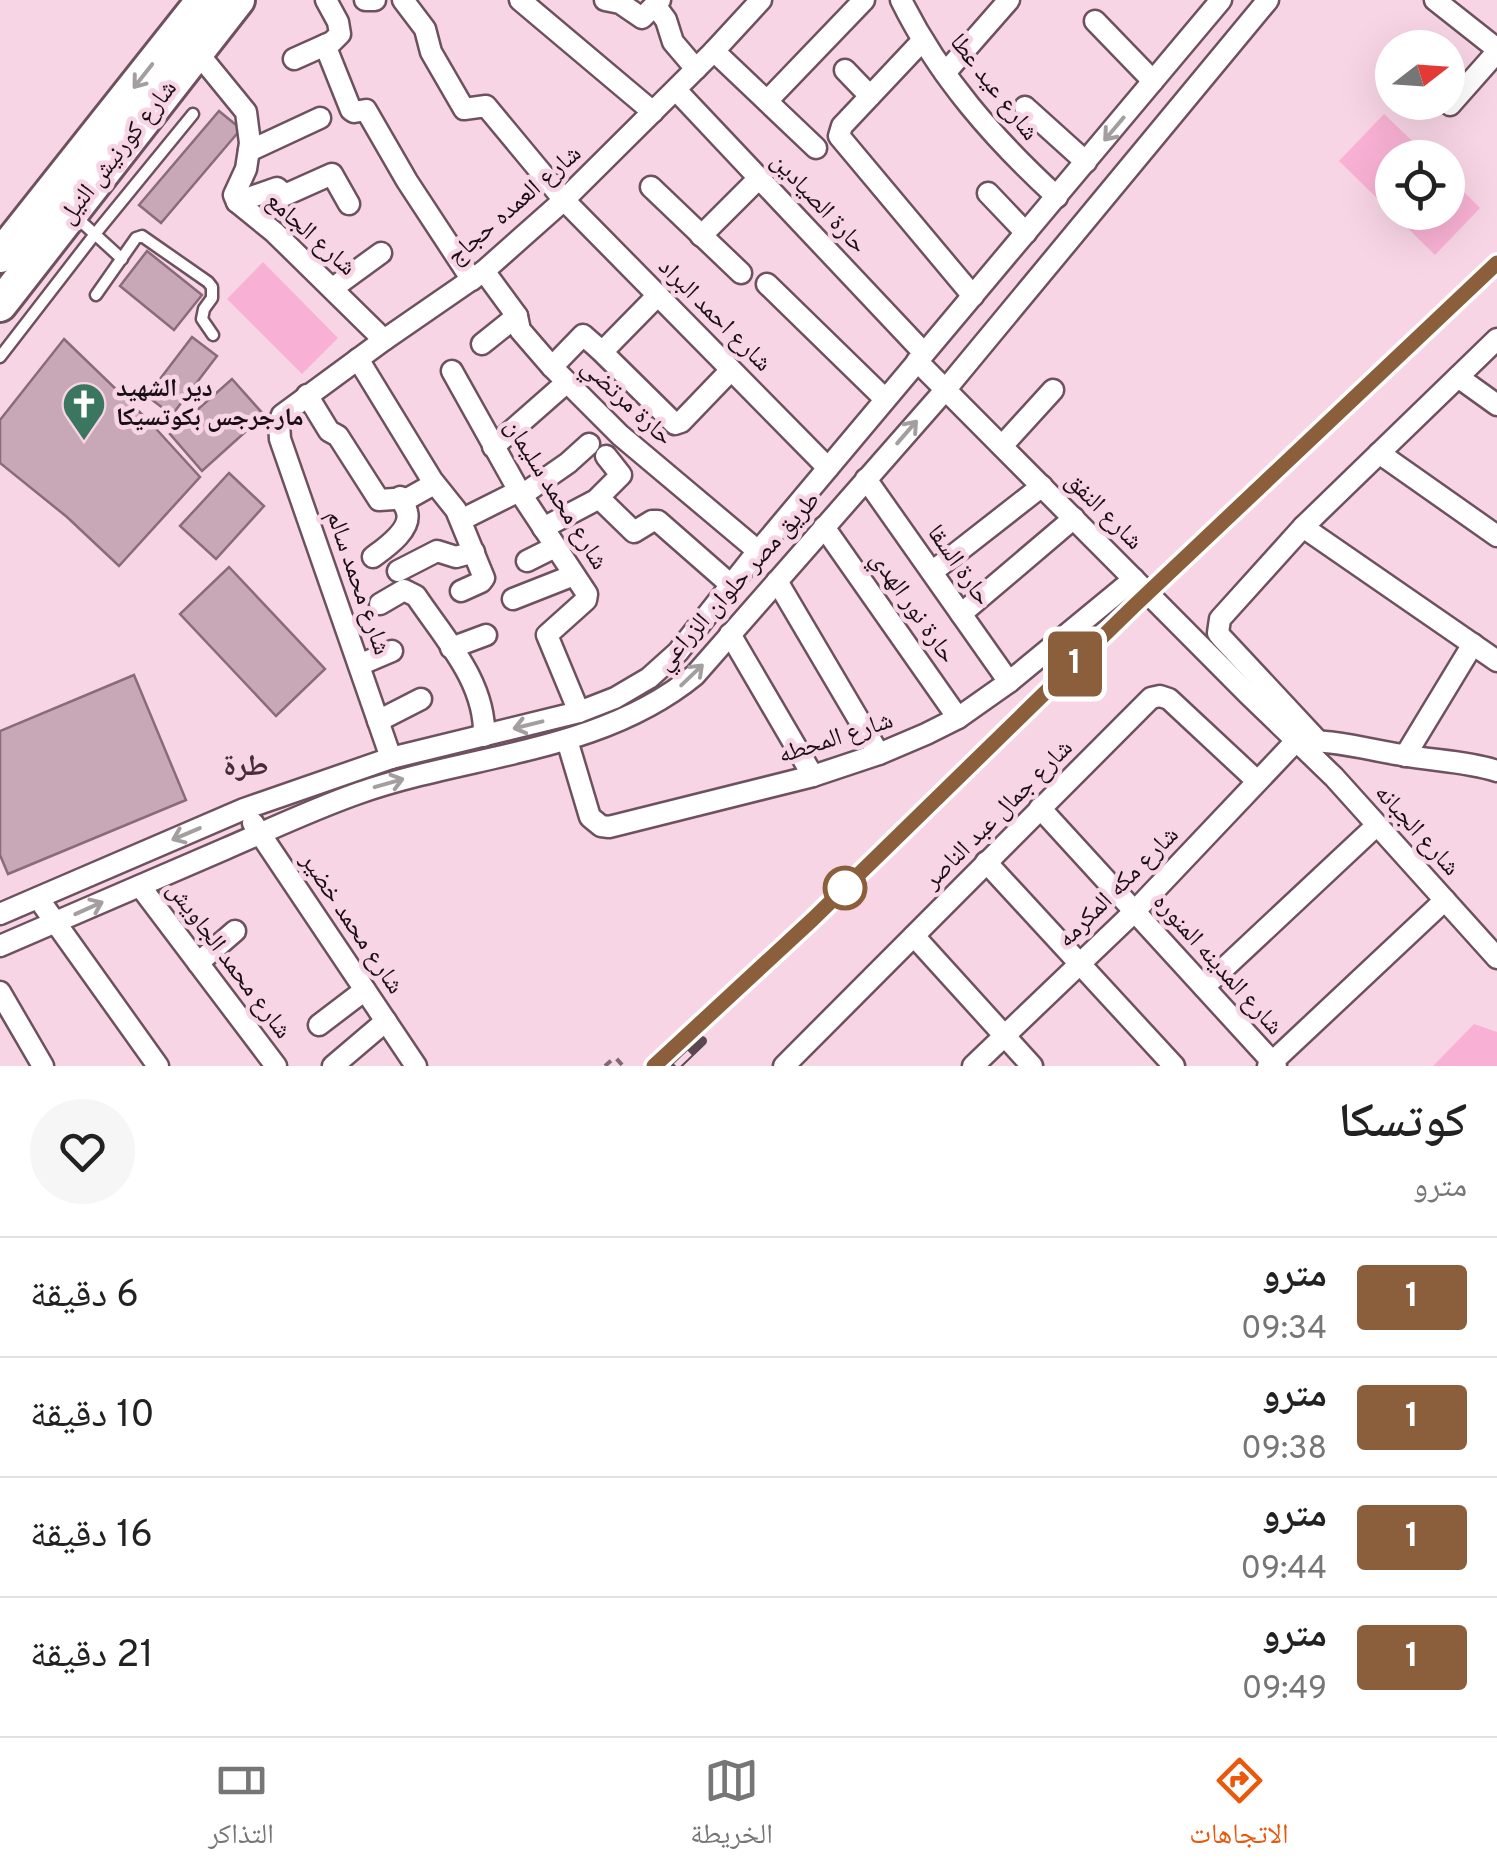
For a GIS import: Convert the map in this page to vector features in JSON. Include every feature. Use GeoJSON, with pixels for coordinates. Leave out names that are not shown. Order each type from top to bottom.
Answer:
{"type":"FeatureCollection","features":[{"type":"Feature","properties":{"kind":"highway","name":"شارع كورنيش النيل"},"geometry":{"type":"LineString","coordinates":[[0,256],[204,0]]}},
{"type":"Feature","properties":{"kind":"highway","name":"شارع كورنيش النيل"},"geometry":{"type":"LineString","coordinates":[[10,313],[83,223],[197,52],[238,0]]}},
{"type":"Feature","properties":{"kind":"street"},"geometry":{"type":"LineString","coordinates":[[294,60],[337,39],[340,28],[326,0]]}},
{"type":"Feature","properties":{"kind":"street"},"geometry":{"type":"LineString","coordinates":[[364,0],[375,0]]}},
{"type":"Feature","properties":{"kind":"street","name":"شارع احمد البراد"},"geometry":{"type":"LineString","coordinates":[[403,0],[426,29],[430,52],[472,118],[480,105],[486,106],[564,200],[658,296],[732,370],[782,406],[828,468]]}},
{"type":"Feature","properties":{"kind":"street"},"geometry":{"type":"LineString","coordinates":[[520,0],[653,112]]}},
{"type":"Feature","properties":{"kind":"street"},"geometry":{"type":"LineString","coordinates":[[605,0],[620,3],[638,17],[658,3],[673,42],[696,70]]}},
{"type":"Feature","properties":{"kind":"street","name":"شارع العمده حجاج"},"geometry":{"type":"LineString","coordinates":[[279,422],[288,408],[478,276],[564,200],[761,0]]}},
{"type":"Feature","properties":{"kind":"street"},"geometry":{"type":"LineString","coordinates":[[767,101],[864,0]]}},
{"type":"Feature","properties":{"kind":"street","name":"شارع عيد عطا"},"geometry":{"type":"LineString","coordinates":[[901,0],[923,40],[979,118],[1057,197]]}},
{"type":"Feature","properties":{"kind":"street","name":"طريق مصر حلوان الزراعي"},"geometry":{"type":"LineString","coordinates":[[0,914],[244,809],[391,758],[578,712],[615,698],[648,678],[678,652],[758,551],[1220,0]]}},
{"type":"Feature","properties":{"kind":"street","name":"طريق مصر حلوان الزراعي"},"geometry":{"type":"LineString","coordinates":[[0,946],[310,811],[372,788],[567,740],[671,694],[694,675],[946,389],[1268,0]]}},
{"type":"Feature","properties":{"kind":"street"},"geometry":{"type":"LineString","coordinates":[[1435,0],[1497,50],[1465,87]]}},
{"type":"Feature","properties":{"kind":"street"},"geometry":{"type":"LineString","coordinates":[[945,73],[1005,1]]}},
{"type":"Feature","properties":{"kind":"street"},"geometry":{"type":"LineString","coordinates":[[1095,21],[1153,81]]}},
{"type":"Feature","properties":{"kind":"street"},"geometry":{"type":"LineString","coordinates":[[923,40],[842,126],[839,136],[973,296]]}},
{"type":"Feature","properties":{"kind":"street","name":"حارة مرتضي"},"geometry":{"type":"LineString","coordinates":[[325,45],[350,110],[367,112],[406,180],[478,276],[517,316],[520,330],[620,435],[758,551]]}},
{"type":"Feature","properties":{"kind":"street"},"geometry":{"type":"LineString","coordinates":[[714,51],[816,148]]}},
{"type":"Feature","properties":{"kind":"street","name":"شارع الجامع"},"geometry":{"type":"LineString","coordinates":[[197,52],[246,112],[250,143],[246,170],[234,195],[237,202],[274,232],[384,340]]}},
{"type":"Feature","properties":{"kind":"street"},"geometry":{"type":"LineString","coordinates":[[844,70],[870,96]]}},
{"type":"Feature","properties":{"kind":"street","name":"حارة الصيادين"},"geometry":{"type":"LineString","coordinates":[[676,90],[921,357]]}},
{"type":"Feature","properties":{"kind":"street"},"geometry":{"type":"LineString","coordinates":[[1025,107],[1086,162]]}},
{"type":"Feature","properties":{"kind":"street"},"geometry":{"type":"LineString","coordinates":[[249,151],[320,118]]}},
{"type":"Feature","properties":{"kind":"street"},"geometry":{"type":"LineString","coordinates":[[237,202],[277,188],[285,195],[332,174],[349,204]]}},
{"type":"Feature","properties":{"kind":"street"},"geometry":{"type":"LineString","coordinates":[[701,236],[759,178]]}},
{"type":"Feature","properties":{"kind":"street"},"geometry":{"type":"LineString","coordinates":[[652,188],[741,274]]}},
{"type":"Feature","properties":{"kind":"street"},"geometry":{"type":"LineString","coordinates":[[988,193],[1026,234]]}},
{"type":"Feature","properties":{"kind":"street"},"geometry":{"type":"LineString","coordinates":[[333,288],[381,253]]}},
{"type":"Feature","properties":{"kind":"street"},"geometry":{"type":"LineString","coordinates":[[767,284],[885,399]]}},
{"type":"Feature","properties":{"kind":"street"},"geometry":{"type":"LineString","coordinates":[[600,349],[608,347],[658,296]]}},
{"type":"Feature","properties":{"kind":"street"},"geometry":{"type":"LineString","coordinates":[[482,344],[517,316]]}},
{"type":"Feature","properties":{"kind":"street"},"geometry":{"type":"LineString","coordinates":[[493,447],[559,374],[583,335],[674,424],[680,424],[732,370]]}},
{"type":"Feature","properties":{"kind":"street"},"geometry":{"type":"LineString","coordinates":[[1318,741],[1218,632],[1220,619],[1304,527],[1497,338]]}},
{"type":"Feature","properties":{"kind":"street","name":"شارع النفق"},"geometry":{"type":"LineString","coordinates":[[921,357],[946,389],[1296,740]]}},
{"type":"Feature","properties":{"kind":"street"},"geometry":{"type":"LineString","coordinates":[[358,359],[434,484],[461,520],[484,578],[461,591]]}},
{"type":"Feature","properties":{"kind":"street","name":"شارع محمد سليمان"},"geometry":{"type":"LineString","coordinates":[[452,372],[520,493],[586,592],[587,598],[546,635],[578,712]]}},
{"type":"Feature","properties":{"kind":"street"},"geometry":{"type":"LineString","coordinates":[[1458,377],[1497,405]]}},
{"type":"Feature","properties":{"kind":"street"},"geometry":{"type":"LineString","coordinates":[[1002,446],[1052,390]]}},
{"type":"Feature","properties":{"kind":"street"},"geometry":{"type":"LineString","coordinates":[[307,395],[377,498],[413,497],[434,484]]}},
{"type":"Feature","properties":{"kind":"street","name":"شارع محمد سالم"},"geometry":{"type":"LineString","coordinates":[[279,422],[280,439],[391,758]]}},
{"type":"Feature","properties":{"kind":"street"},"geometry":{"type":"LineString","coordinates":[[461,520],[546,480],[597,450],[621,474],[598,498],[543,528]]}},
{"type":"Feature","properties":{"kind":"street"},"geometry":{"type":"LineString","coordinates":[[1380,453],[1497,536]]}},
{"type":"Feature","properties":{"kind":"street","name":"حارة السقا"},"geometry":{"type":"LineString","coordinates":[[866,479],[1009,682]]}},
{"type":"Feature","properties":{"kind":"street"},"geometry":{"type":"LineString","coordinates":[[932,572],[1042,486]]}},
{"type":"Feature","properties":{"kind":"street"},"geometry":{"type":"LineString","coordinates":[[373,557],[392,542],[406,523],[408,514],[400,497]]}},
{"type":"Feature","properties":{"kind":"street"},"geometry":{"type":"LineString","coordinates":[[598,498],[634,532],[658,520],[731,585]]}},
{"type":"Feature","properties":{"kind":"street"},"geometry":{"type":"LineString","coordinates":[[961,614],[1074,518]]}},
{"type":"Feature","properties":{"kind":"street","name":"حارة نور الهدي"},"geometry":{"type":"LineString","coordinates":[[824,527],[958,718]]}},
{"type":"Feature","properties":{"kind":"street"},"geometry":{"type":"LineString","coordinates":[[1304,527],[1497,661]]}},
{"type":"Feature","properties":{"kind":"street"},"geometry":{"type":"LineString","coordinates":[[528,562],[555,547]]}},
{"type":"Feature","properties":{"kind":"street"},"geometry":{"type":"LineString","coordinates":[[398,571],[437,552],[456,557],[474,552]]}},
{"type":"Feature","properties":{"kind":"street"},"geometry":{"type":"LineString","coordinates":[[513,600],[574,574]]}},
{"type":"Feature","properties":{"kind":"street","name":"شارع المحطه"},"geometry":{"type":"LineString","coordinates":[[567,740],[590,817],[601,826],[813,776],[879,754],[958,718],[1009,682],[1134,579]]}},
{"type":"Feature","properties":{"kind":"street"},"geometry":{"type":"LineString","coordinates":[[776,581],[879,754]]}},
{"type":"Feature","properties":{"kind":"street"},"geometry":{"type":"LineString","coordinates":[[380,604],[400,591],[416,596],[466,669],[485,717],[484,736]]}},
{"type":"Feature","properties":{"kind":"street"},"geometry":{"type":"LineString","coordinates":[[730,634],[813,776]]}},
{"type":"Feature","properties":{"kind":"street"},"geometry":{"type":"LineString","coordinates":[[452,648],[486,635]]}},
{"type":"Feature","properties":{"kind":"street"},"geometry":{"type":"LineString","coordinates":[[1404,756],[1473,644]]}},
{"type":"Feature","properties":{"kind":"street"},"geometry":{"type":"LineString","coordinates":[[359,665],[392,651]]}},
{"type":"Feature","properties":{"kind":"street","name":"شارع جمال عبد الناصر"},"geometry":{"type":"LineString","coordinates":[[784,1066],[1152,698],[1160,696],[1176,704],[1257,781]]}},
{"type":"Feature","properties":{"kind":"street"},"geometry":{"type":"LineString","coordinates":[[378,721],[422,700]]}},
{"type":"Feature","properties":{"kind":"street"},"geometry":{"type":"LineString","coordinates":[[1296,740],[1446,760],[1497,771]]}},
{"type":"Feature","properties":{"kind":"street","name":"شارع مكه المكرمه"},"geometry":{"type":"LineString","coordinates":[[973,1066],[1134,912],[1296,740]]}},
{"type":"Feature","properties":{"kind":"street","name":"شارع الجبانه"},"geometry":{"type":"LineString","coordinates":[[1296,740],[1497,958]]}},
{"type":"Feature","properties":{"kind":"street","name":"شارع المدينه المنوره"},"geometry":{"type":"LineString","coordinates":[[1040,808],[1272,1065]]}},
{"type":"Feature","properties":{"kind":"street","name":"شارع محمد خضير"},"geometry":{"type":"LineString","coordinates":[[244,809],[416,1066]]}},
{"type":"Feature","properties":{"kind":"street"},"geometry":{"type":"LineString","coordinates":[[1204,987],[1377,825]]}},
{"type":"Feature","properties":{"kind":"street"},"geometry":{"type":"LineString","coordinates":[[986,862],[1174,1066]]}},
{"type":"Feature","properties":{"kind":"street","name":"شارع محمد الجاويش"},"geometry":{"type":"LineString","coordinates":[[140,886],[276,1066]]}},
{"type":"Feature","properties":{"kind":"street"},"geometry":{"type":"LineString","coordinates":[[38,898],[158,1066]]}},
{"type":"Feature","properties":{"kind":"street"},"geometry":{"type":"LineString","coordinates":[[1272,1065],[1444,900]]}},
{"type":"Feature","properties":{"kind":"street"},"geometry":{"type":"LineString","coordinates":[[198,964],[236,932]]}},
{"type":"Feature","properties":{"kind":"street"},"geometry":{"type":"LineString","coordinates":[[914,936],[1032,1066]]}},
{"type":"Feature","properties":{"kind":"street"},"geometry":{"type":"LineString","coordinates":[[319,1025],[366,990]]}},
{"type":"Feature","properties":{"kind":"street"},"geometry":{"type":"LineString","coordinates":[[0,992],[43,1066]]}},
{"type":"Feature","properties":{"kind":"street"},"geometry":{"type":"LineString","coordinates":[[333,1066],[386,1021]]}},
{"type":"Feature","properties":{"kind":"lane"},"geometry":{"type":"LineString","coordinates":[[122,259],[83,223],[193,114]]}},
{"type":"Feature","properties":{"kind":"lane"},"geometry":{"type":"LineString","coordinates":[[96,295],[136,238],[142,236],[208,282],[212,298],[202,319],[214,334]]}},
{"type":"Feature","properties":{"kind":"lane"},"geometry":{"type":"LineString","coordinates":[[0,356],[10,313]]}},
{"type":"Feature","properties":{"kind":"path"},"geometry":{"type":"LineString","coordinates":[[605,1066],[615,1057],[624,1066]]}},
{"type":"Feature","properties":{"kind":"shaded area"},"geometry":{"type":"Polygon","coordinates":[[[1378,120],[1390,120],[1411,140],[1375,140],[1375,196],[1339,161],[1378,120]]]}},
{"type":"Feature","properties":{"kind":"shaded area"},"geometry":{"type":"Polygon","coordinates":[[[1465,193],[1480,208],[1465,224],[1465,193]]]}},
{"type":"Feature","properties":{"kind":"shaded area"},"geometry":{"type":"Polygon","coordinates":[[[1409,230],[1459,230],[1435,255],[1409,230]]]}},
{"type":"Feature","properties":{"kind":"shaded area"},"geometry":{"type":"Polygon","coordinates":[[[263,262],[338,338],[302,374],[227,299],[263,262]]]}},
{"type":"Feature","properties":{"kind":"shaded area"},"geometry":{"type":"Polygon","coordinates":[[[1474,1024],[1497,1032],[1497,1066],[1433,1066],[1474,1024]]]}},
{"type":"Feature","properties":{"kind":"building"},"geometry":{"type":"Polygon","coordinates":[[[219,111],[241,129],[161,223],[139,205],[219,111]]]}},
{"type":"Feature","properties":{"kind":"building"},"geometry":{"type":"Polygon","coordinates":[[[147,251],[202,295],[174,330],[120,286],[147,251]]]}},
{"type":"Feature","properties":{"kind":"building"},"geometry":{"type":"Polygon","coordinates":[[[192,337],[217,356],[172,415],[147,396],[192,337]]]}},
{"type":"Feature","properties":{"kind":"building","name":"دير الشهيد مارجرجس بكوتسيكا"},"geometry":{"type":"Polygon","coordinates":[[[64,339],[200,477],[119,566],[67,517],[0,463],[0,420],[64,339]]]}},
{"type":"Feature","properties":{"kind":"building"},"geometry":{"type":"Polygon","coordinates":[[[232,379],[264,415],[202,471],[170,434],[232,379]]]}},
{"type":"Feature","properties":{"kind":"building"},"geometry":{"type":"Polygon","coordinates":[[[229,473],[264,506],[216,559],[180,526],[229,473]]]}},
{"type":"Feature","properties":{"kind":"building"},"geometry":{"type":"Polygon","coordinates":[[[229,567],[325,669],[276,716],[180,614],[229,567]]]}},
{"type":"Feature","properties":{"kind":"building"},"geometry":{"type":"Polygon","coordinates":[[[134,675],[186,800],[8,874],[0,855],[0,731],[134,675]]]}},
{"type":"Feature","properties":{"kind":"railway"},"geometry":{"type":"LineString","coordinates":[[654,1066],[813,919],[1134,606],[1497,263]]}},
{"type":"Feature","properties":{"kind":"railway"},"geometry":{"type":"LineString","coordinates":[[676,1066],[702,1041]]}},
{"type":"Feature","properties":{"kind":"metro line","name":"1"},"geometry":{"type":"LineString","coordinates":[[654,1066],[813,919],[1134,606],[1497,263]]}},
{"type":"Feature","properties":{"kind":"place","name":"دير الشهيد مارجرجس بكوتسيكا"},"geometry":{"type":"Point","coordinates":[84,442]}},
{"type":"Feature","properties":{"kind":"district","name":"طرة"},"geometry":{"type":"Point","coordinates":[246,767]}}]}
